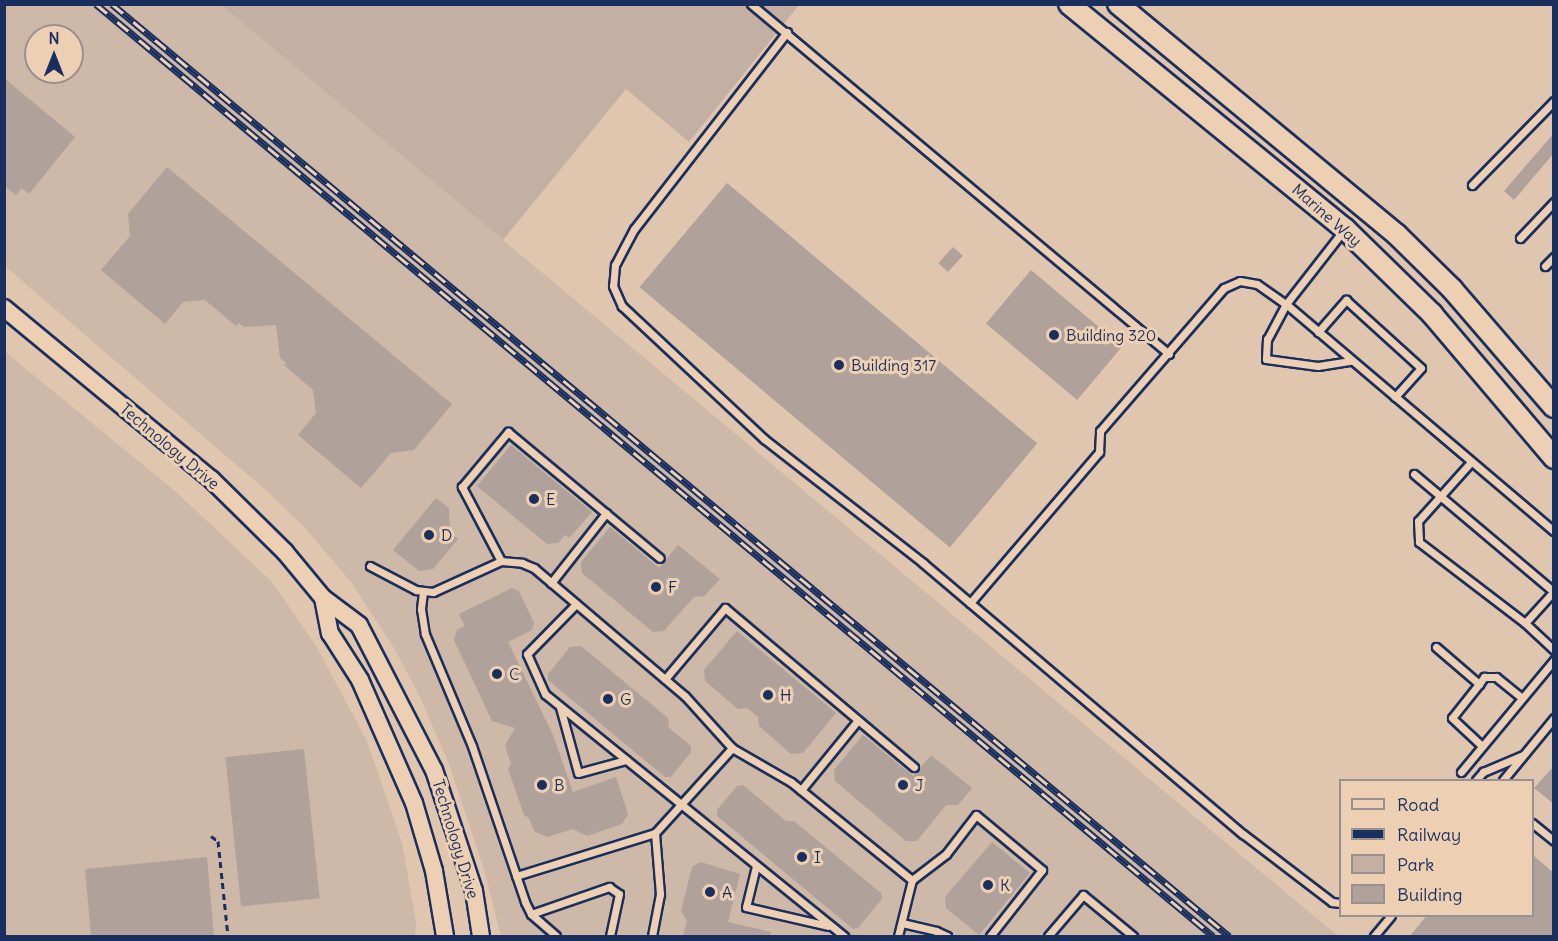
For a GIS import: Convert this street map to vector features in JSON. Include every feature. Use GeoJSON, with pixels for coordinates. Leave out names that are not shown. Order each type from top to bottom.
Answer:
{"type":"FeatureCollection","features":[{"type":"Feature","properties":{"kind":"main road","name":"Marine Way"},"geometry":{"type":"LineString","coordinates":[[1069,4],[1345,229],[1432,314],[1554,458]]}},
{"type":"Feature","properties":{"kind":"main road","name":"Marine Way"},"geometry":{"type":"LineString","coordinates":[[1118,4],[1397,234],[1460,297],[1554,407]]}},
{"type":"Feature","properties":{"kind":"street","name":"Technology Drive"},"geometry":{"type":"LineString","coordinates":[[4,308],[211,479],[285,552],[323,598],[359,625],[426,753],[459,841],[474,891],[481,936]]}},
{"type":"Feature","properties":{"kind":"street","name":"Technology Drive"},"geometry":{"type":"LineString","coordinates":[[323,598],[330,633],[360,680],[414,803],[434,871],[445,936]]}},
{"type":"Feature","properties":{"kind":"lane"},"geometry":{"type":"LineString","coordinates":[[751,4],[1169,354]]}},
{"type":"Feature","properties":{"kind":"lane"},"geometry":{"type":"LineString","coordinates":[[786,32],[634,229],[615,265],[613,286],[622,306],[764,439],[970,603],[1243,834],[1332,902],[1339,903]]}},
{"type":"Feature","properties":{"kind":"lane"},"geometry":{"type":"LineString","coordinates":[[1472,185],[1554,101]]}},
{"type":"Feature","properties":{"kind":"lane"},"geometry":{"type":"LineString","coordinates":[[1520,238],[1554,201]]}},
{"type":"Feature","properties":{"kind":"lane"},"geometry":{"type":"LineString","coordinates":[[1345,229],[1286,304],[1267,339],[1266,359],[1318,366],[1351,361]]}},
{"type":"Feature","properties":{"kind":"lane"},"geometry":{"type":"LineString","coordinates":[[1545,266],[1554,257]]}},
{"type":"Feature","properties":{"kind":"lane"},"geometry":{"type":"LineString","coordinates":[[970,603],[1100,452],[1100,431],[1224,288],[1240,281],[1257,284],[1286,304],[1554,531]]}},
{"type":"Feature","properties":{"kind":"lane"},"geometry":{"type":"LineString","coordinates":[[1318,332],[1346,300],[1421,368],[1395,398]]}},
{"type":"Feature","properties":{"kind":"lane"},"geometry":{"type":"LineString","coordinates":[[501,561],[462,487],[508,432],[660,558]]}},
{"type":"Feature","properties":{"kind":"lane"},"geometry":{"type":"LineString","coordinates":[[1471,462],[1418,521],[1419,542],[1525,623],[1554,650]]}},
{"type":"Feature","properties":{"kind":"lane"},"geometry":{"type":"LineString","coordinates":[[1414,474],[1553,591],[1525,623]]}},
{"type":"Feature","properties":{"kind":"lane"},"geometry":{"type":"LineString","coordinates":[[551,583],[606,513]]}},
{"type":"Feature","properties":{"kind":"lane"},"geometry":{"type":"LineString","coordinates":[[370,566],[399,583],[423,592],[433,592],[501,561],[522,563],[551,583],[685,696],[732,748],[801,790],[912,880]]}},
{"type":"Feature","properties":{"kind":"lane"},"geometry":{"type":"LineString","coordinates":[[423,592],[422,619],[427,642],[472,746],[516,876],[531,914],[556,936]]}},
{"type":"Feature","properties":{"kind":"lane"},"geometry":{"type":"LineString","coordinates":[[576,604],[528,654],[545,694],[844,936]]}},
{"type":"Feature","properties":{"kind":"lane"},"geometry":{"type":"LineString","coordinates":[[665,679],[725,608],[914,767]]}},
{"type":"Feature","properties":{"kind":"lane"},"geometry":{"type":"LineString","coordinates":[[1437,647],[1479,684]]}},
{"type":"Feature","properties":{"kind":"lane"},"geometry":{"type":"LineString","coordinates":[[1461,772],[1554,660]]}},
{"type":"Feature","properties":{"kind":"lane"},"geometry":{"type":"LineString","coordinates":[[1482,746],[1452,718],[1484,677],[1496,677],[1522,698]]}},
{"type":"Feature","properties":{"kind":"lane"},"geometry":{"type":"LineString","coordinates":[[560,706],[578,773],[626,760]]}},
{"type":"Feature","properties":{"kind":"lane"},"geometry":{"type":"LineString","coordinates":[[1504,779],[1524,754],[1551,727],[1554,718]]}},
{"type":"Feature","properties":{"kind":"lane"},"geometry":{"type":"LineString","coordinates":[[801,790],[858,720]]}},
{"type":"Feature","properties":{"kind":"lane"},"geometry":{"type":"LineString","coordinates":[[516,876],[655,833],[732,748]]}},
{"type":"Feature","properties":{"kind":"lane"},"geometry":{"type":"LineString","coordinates":[[1477,779],[1483,772],[1524,754]]}},
{"type":"Feature","properties":{"kind":"lane"},"geometry":{"type":"LineString","coordinates":[[898,936],[912,880],[946,855],[976,815],[1042,870],[990,936]]}},
{"type":"Feature","properties":{"kind":"lane"},"geometry":{"type":"LineString","coordinates":[[1534,824],[1554,841]]}},
{"type":"Feature","properties":{"kind":"lane"},"geometry":{"type":"LineString","coordinates":[[652,936],[660,894],[655,833]]}},
{"type":"Feature","properties":{"kind":"lane"},"geometry":{"type":"LineString","coordinates":[[756,866],[746,907],[830,926]]}},
{"type":"Feature","properties":{"kind":"lane"},"geometry":{"type":"LineString","coordinates":[[531,914],[609,887],[619,894],[610,936]]}},
{"type":"Feature","properties":{"kind":"lane"},"geometry":{"type":"LineString","coordinates":[[1048,936],[1083,895],[1133,936]]}},
{"type":"Feature","properties":{"kind":"lane"},"geometry":{"type":"LineString","coordinates":[[1374,936],[1389,917]]}},
{"type":"Feature","properties":{"kind":"lane"},"geometry":{"type":"LineString","coordinates":[[902,923],[947,936]]}},
{"type":"Feature","properties":{"kind":"path"},"geometry":{"type":"LineString","coordinates":[[212,836],[218,841],[228,936]]}},
{"type":"Feature","properties":{"kind":"shaded area"},"geometry":{"type":"Polygon","coordinates":[[[4,5],[221,5],[1338,936],[501,936],[484,870],[449,764],[420,697],[394,648],[351,582],[307,530],[268,492],[5,266],[4,5]]]}},
{"type":"Feature","properties":{"kind":"shaded area"},"geometry":{"type":"Polygon","coordinates":[[[4,351],[175,491],[272,582],[316,646],[367,741],[402,843],[416,922],[415,936],[5,936],[4,351]]]}},
{"type":"Feature","properties":{"kind":"green space"},"geometry":{"type":"Polygon","coordinates":[[[221,5],[799,5],[689,142],[626,89],[503,240],[221,5]]]}},
{"type":"Feature","properties":{"kind":"building"},"geometry":{"type":"Polygon","coordinates":[[[4,78],[75,137],[29,194],[22,188],[16,195],[4,186],[4,78]]]}},
{"type":"Feature","properties":{"kind":"building"},"geometry":{"type":"Polygon","coordinates":[[[1554,133],[1554,153],[1514,200],[1504,191],[1554,133]]]}},
{"type":"Feature","properties":{"kind":"building"},"geometry":{"type":"Polygon","coordinates":[[[167,167],[452,404],[414,450],[391,453],[361,488],[298,435],[316,413],[313,390],[284,365],[286,363],[280,358],[276,325],[244,327],[239,323],[236,326],[205,300],[183,302],[165,324],[101,270],[130,236],[128,214],[167,167]]]}},
{"type":"Feature","properties":{"kind":"building","name":"Building 317"},"geometry":{"type":"Polygon","coordinates":[[[727,183],[1037,443],[950,548],[640,287],[727,183]]]}},
{"type":"Feature","properties":{"kind":"building"},"geometry":{"type":"Polygon","coordinates":[[[953,247],[963,256],[948,272],[938,263],[953,247]]]}},
{"type":"Feature","properties":{"kind":"building","name":"Building 320"},"geometry":{"type":"Polygon","coordinates":[[[1031,270],[1122,346],[1077,400],[986,324],[1031,270]]]}},
{"type":"Feature","properties":{"kind":"building","name":"E"},"geometry":{"type":"Polygon","coordinates":[[[511,445],[592,512],[569,538],[565,535],[558,543],[547,544],[477,486],[511,445]]]}},
{"type":"Feature","properties":{"kind":"building","name":"D"},"geometry":{"type":"Polygon","coordinates":[[[436,498],[449,508],[450,532],[458,539],[433,569],[419,571],[393,550],[436,498]]]}},
{"type":"Feature","properties":{"kind":"building","name":"F"},"geometry":{"type":"Polygon","coordinates":[[[610,527],[659,568],[678,545],[720,579],[704,596],[694,597],[664,631],[653,632],[582,573],[581,562],[610,527]]]}},
{"type":"Feature","properties":{"kind":"building"},"geometry":{"type":"Polygon","coordinates":[[[512,588],[519,591],[534,623],[532,630],[508,642],[553,735],[573,792],[616,777],[628,814],[622,824],[587,836],[573,829],[547,837],[534,831],[529,818],[524,815],[508,769],[511,764],[505,746],[515,728],[492,721],[454,640],[457,630],[465,626],[459,614],[512,588]]]}},
{"type":"Feature","properties":{"kind":"building","name":"H"},"geometry":{"type":"Polygon","coordinates":[[[737,631],[836,713],[803,753],[791,754],[759,726],[758,717],[747,708],[738,709],[705,681],[704,670],[737,631]]]}},
{"type":"Feature","properties":{"kind":"building","name":"G"},"geometry":{"type":"Polygon","coordinates":[[[581,646],[668,718],[669,728],[691,746],[691,752],[671,777],[665,777],[548,680],[548,674],[570,647],[581,646]]]}},
{"type":"Feature","properties":{"kind":"building","name":"J"},"geometry":{"type":"Polygon","coordinates":[[[863,735],[913,776],[931,755],[972,788],[958,805],[946,805],[917,841],[906,841],[835,781],[834,770],[863,735]]]}},
{"type":"Feature","properties":{"kind":"building"},"geometry":{"type":"Polygon","coordinates":[[[304,749],[320,898],[241,906],[225,757],[304,749]]]}},
{"type":"Feature","properties":{"kind":"building"},"geometry":{"type":"Polygon","coordinates":[[[1554,766],[1554,804],[1534,788],[1554,766]]]}},
{"type":"Feature","properties":{"kind":"building","name":"I"},"geometry":{"type":"Polygon","coordinates":[[[743,785],[786,821],[794,821],[881,893],[882,899],[858,928],[853,929],[717,816],[717,810],[737,786],[743,785]]]}},
{"type":"Feature","properties":{"kind":"building","name":"K"},"geometry":{"type":"Polygon","coordinates":[[[992,842],[1030,873],[979,935],[946,908],[945,897],[992,842]]]}},
{"type":"Feature","properties":{"kind":"building"},"geometry":{"type":"Polygon","coordinates":[[[1534,856],[1554,873],[1554,936],[1410,936],[1425,917],[1534,917],[1534,856]]]}},
{"type":"Feature","properties":{"kind":"building"},"geometry":{"type":"Polygon","coordinates":[[[207,857],[214,936],[91,936],[85,869],[207,857]]]}},
{"type":"Feature","properties":{"kind":"building","name":"A"},"geometry":{"type":"Polygon","coordinates":[[[701,862],[740,874],[728,922],[771,932],[770,936],[683,936],[687,921],[681,911],[692,867],[701,862]]]}},
{"type":"Feature","properties":{"kind":"railway"},"geometry":{"type":"LineString","coordinates":[[96,4],[1213,936]]}},
{"type":"Feature","properties":{"kind":"railway"},"geometry":{"type":"LineString","coordinates":[[112,4],[1229,936]]}},
{"type":"Feature","properties":{"kind":"place","name":"Building 320"},"geometry":{"type":"Point","coordinates":[1054,335]}},
{"type":"Feature","properties":{"kind":"place","name":"Building 317"},"geometry":{"type":"Point","coordinates":[839,365]}},
{"type":"Feature","properties":{"kind":"place","name":"E"},"geometry":{"type":"Point","coordinates":[534,499]}},
{"type":"Feature","properties":{"kind":"place","name":"D"},"geometry":{"type":"Point","coordinates":[429,535]}},
{"type":"Feature","properties":{"kind":"place","name":"F"},"geometry":{"type":"Point","coordinates":[656,587]}},
{"type":"Feature","properties":{"kind":"place","name":"C"},"geometry":{"type":"Point","coordinates":[497,674]}},
{"type":"Feature","properties":{"kind":"place","name":"H"},"geometry":{"type":"Point","coordinates":[768,695]}},
{"type":"Feature","properties":{"kind":"place","name":"G"},"geometry":{"type":"Point","coordinates":[608,699]}},
{"type":"Feature","properties":{"kind":"place","name":"B"},"geometry":{"type":"Point","coordinates":[542,785]}},
{"type":"Feature","properties":{"kind":"place","name":"J"},"geometry":{"type":"Point","coordinates":[903,785]}},
{"type":"Feature","properties":{"kind":"place","name":"I"},"geometry":{"type":"Point","coordinates":[802,857]}},
{"type":"Feature","properties":{"kind":"place","name":"K"},"geometry":{"type":"Point","coordinates":[988,885]}},
{"type":"Feature","properties":{"kind":"place","name":"A"},"geometry":{"type":"Point","coordinates":[710,892]}}]}
